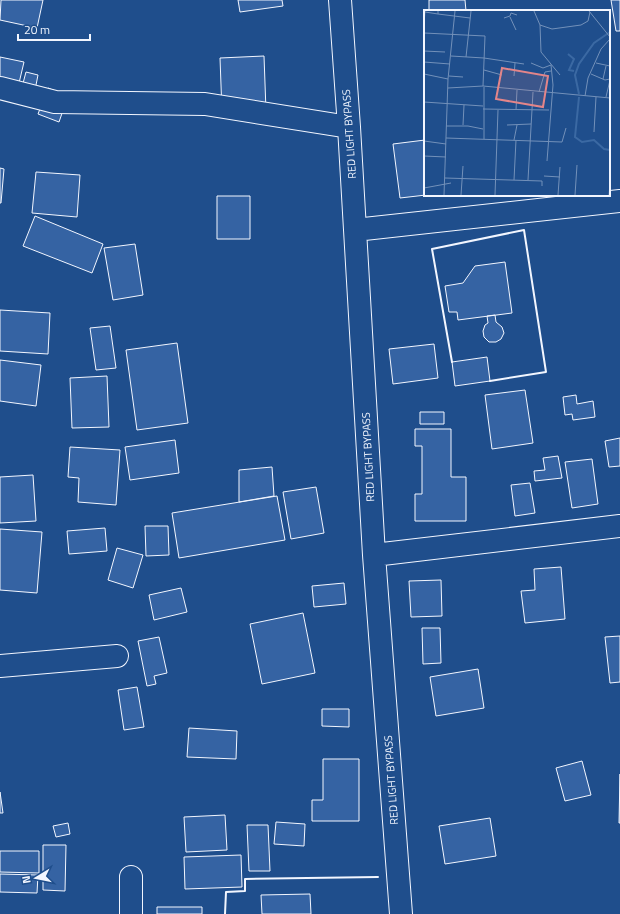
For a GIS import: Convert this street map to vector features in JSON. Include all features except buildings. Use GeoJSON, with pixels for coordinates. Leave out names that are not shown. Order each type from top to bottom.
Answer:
{"type":"FeatureCollection","features":[{"type":"Feature","properties":{"kind":"street","name":"RED LIGHT BYPASS"},"geometry":{"type":"LineString","coordinates":[[340,0],[349,127],[374,555],[401,914]]}},
{"type":"Feature","properties":{"kind":"street"},"geometry":{"type":"LineString","coordinates":[[0,88],[55,102],[205,104],[349,127]]}},
{"type":"Feature","properties":{"kind":"street"},"geometry":{"type":"LineString","coordinates":[[355,230],[620,201]]}},
{"type":"Feature","properties":{"kind":"street"},"geometry":{"type":"LineString","coordinates":[[374,555],[620,526]]}},
{"type":"Feature","properties":{"kind":"street"},"geometry":{"type":"LineString","coordinates":[[0,666],[117,656]]}},
{"type":"Feature","properties":{"kind":"street"},"geometry":{"type":"LineString","coordinates":[[131,877],[131,914]]}},
{"type":"Feature","properties":{"kind":"wall"},"geometry":{"type":"LineString","coordinates":[[452,362],[432,249],[524,230],[546,372],[490,381]]}},
{"type":"Feature","properties":{"kind":"wall"},"geometry":{"type":"LineString","coordinates":[[225,914],[226,892],[245,891],[245,879],[378,877]]}}]}
